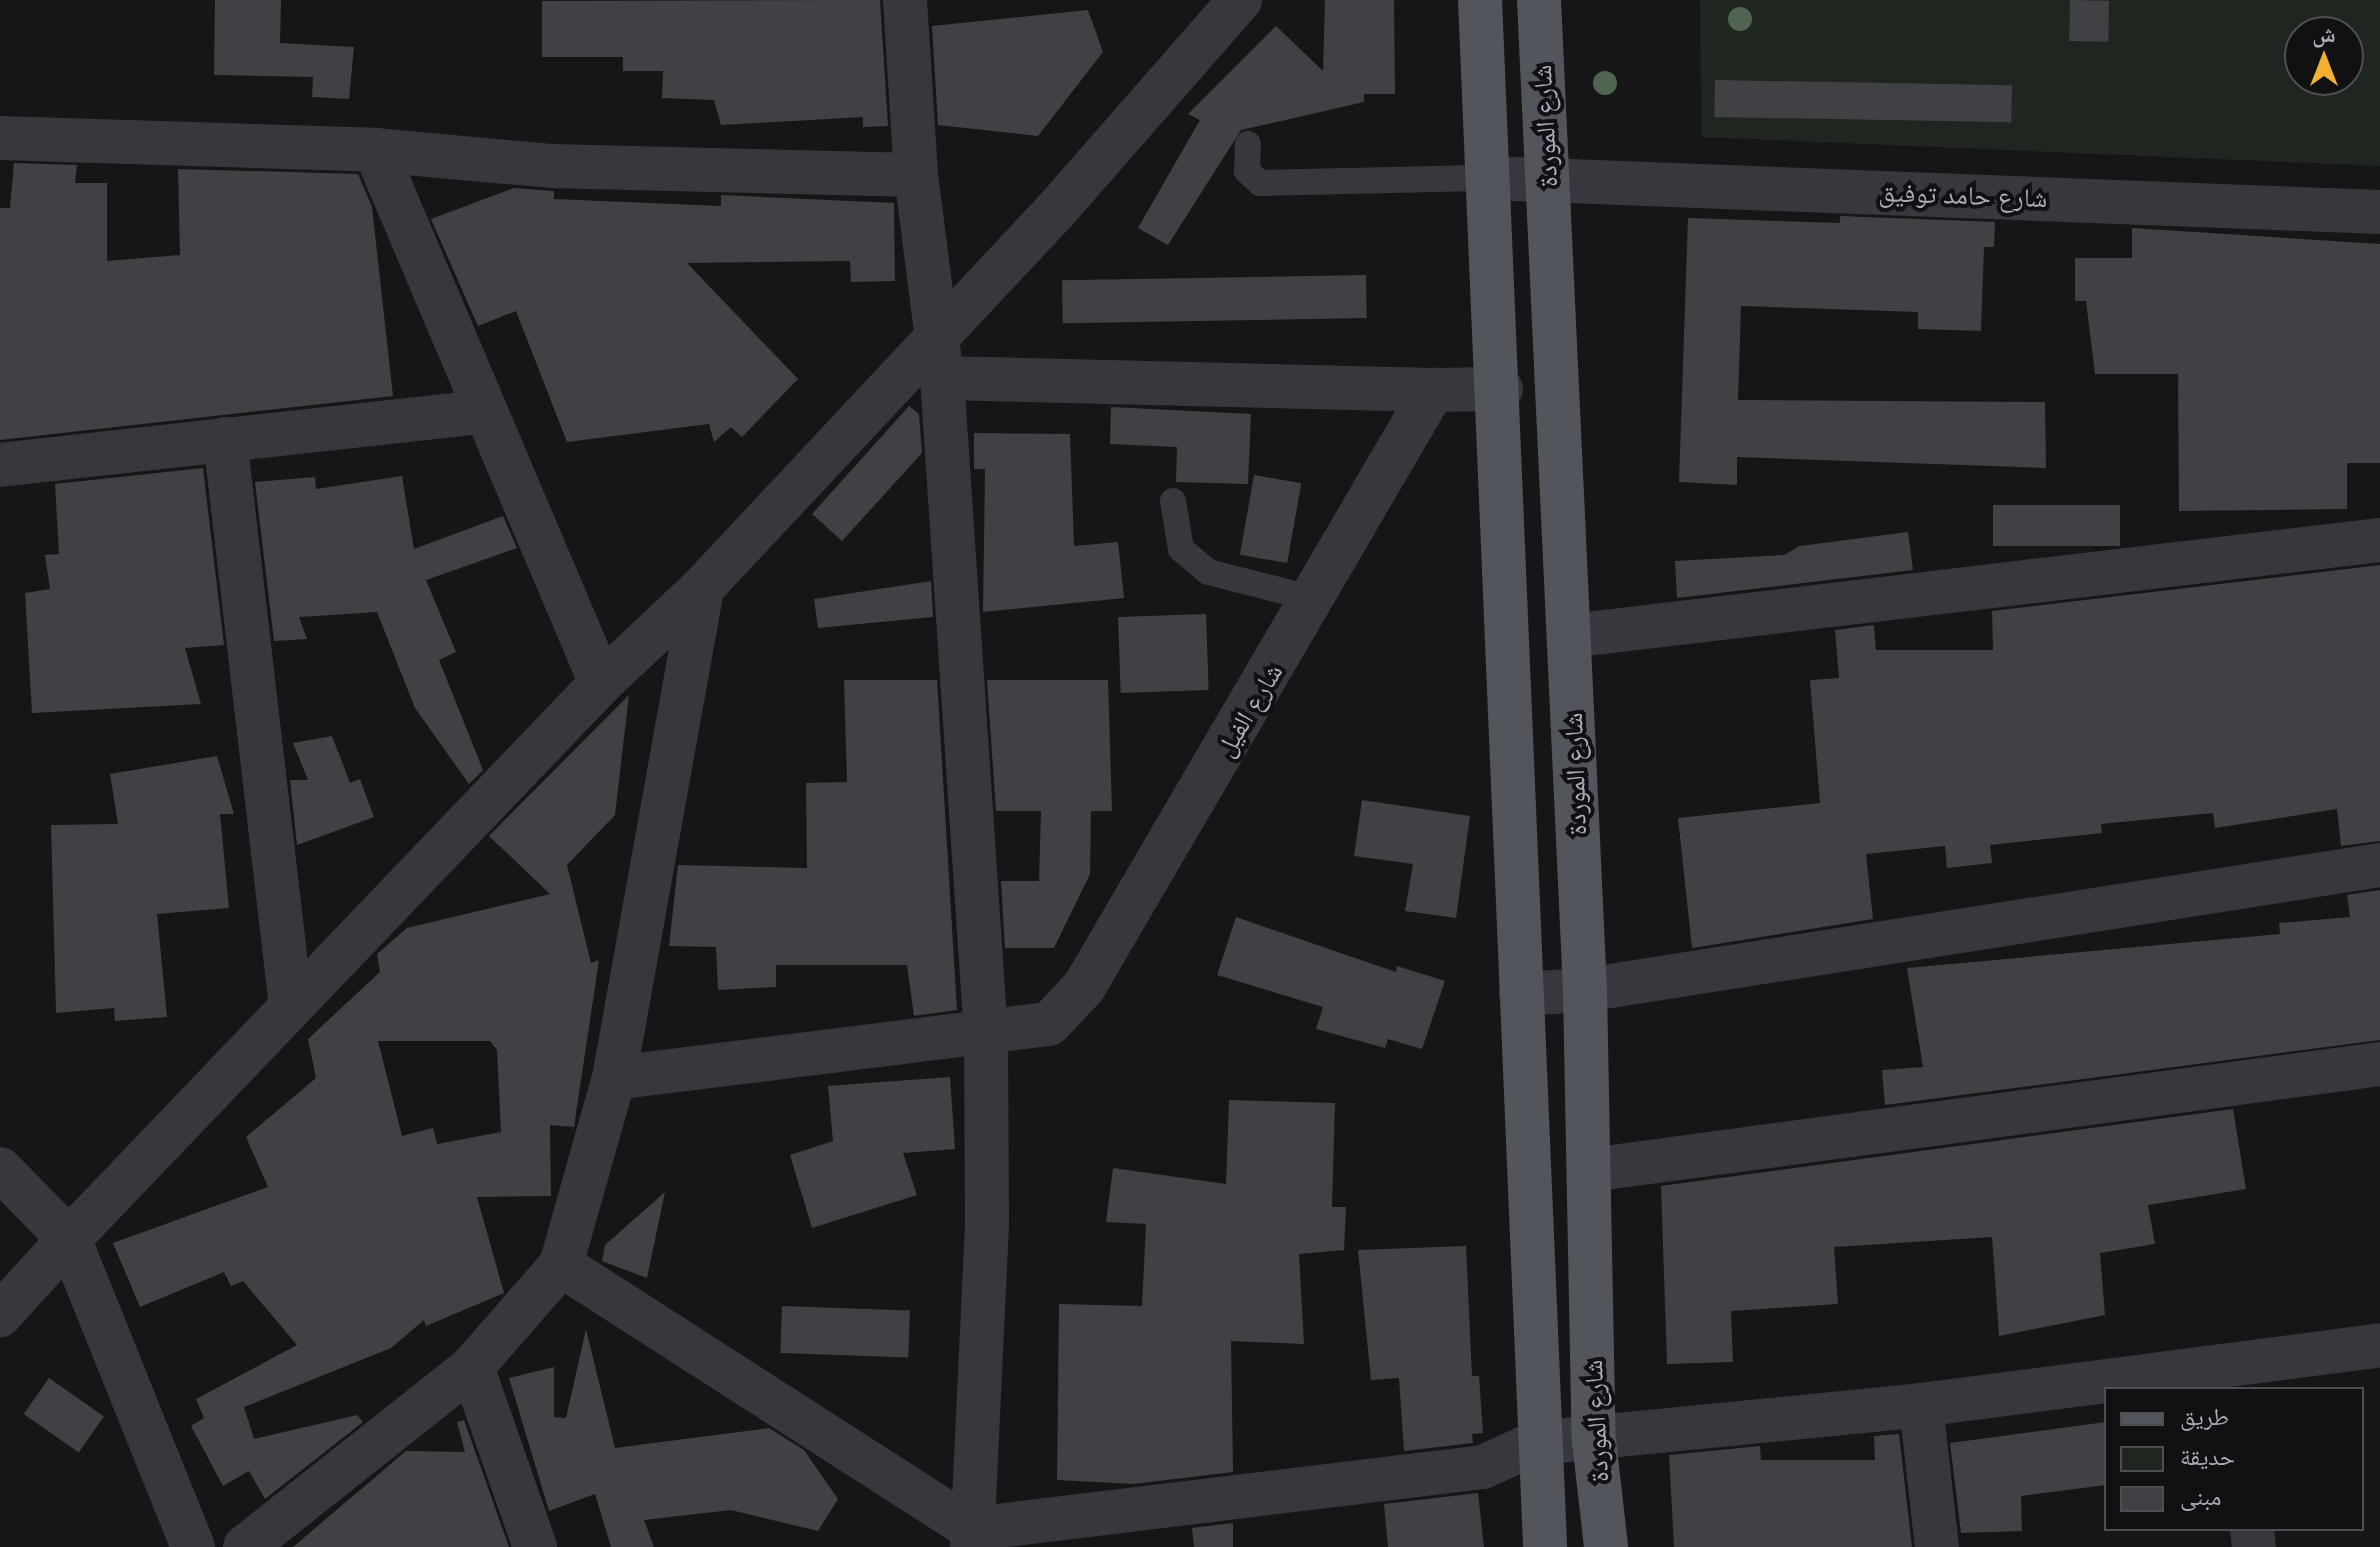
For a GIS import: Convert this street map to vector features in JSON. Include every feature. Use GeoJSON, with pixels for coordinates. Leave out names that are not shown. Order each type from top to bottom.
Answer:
{"type":"FeatureCollection","features":[{"type":"Feature","properties":{"kind":"main road"},"geometry":{"type":"LineString","coordinates":[[1480,0],[1501,389],[1536,1443],[1545,1547]]}},
{"type":"Feature","properties":{"kind":"main road","name":"شارع الموردة"},"geometry":{"type":"LineString","coordinates":[[1539,0],[1585,990],[1594,1441],[1606,1547]]}},
{"type":"Feature","properties":{"kind":"street"},"geometry":{"type":"LineString","coordinates":[[905,0],[916,175],[942,378],[986,1035],[987,1225],[972,1538]]}},
{"type":"Feature","properties":{"kind":"street"},"geometry":{"type":"LineString","coordinates":[[0,1315],[601,683],[702,588],[1240,0]]}},
{"type":"Feature","properties":{"kind":"street"},"geometry":{"type":"LineString","coordinates":[[0,138],[375,150],[550,166],[916,175]]}},
{"type":"Feature","properties":{"kind":"street"},"geometry":{"type":"LineString","coordinates":[[375,150],[482,412],[601,683]]}},
{"type":"Feature","properties":{"kind":"street","name":"شارع حامد توفيق"},"geometry":{"type":"LineString","coordinates":[[1489,178],[2380,212]]}},
{"type":"Feature","properties":{"kind":"street"},"geometry":{"type":"LineString","coordinates":[[942,378],[1501,389]]}},
{"type":"Feature","properties":{"kind":"street","name":"شارع الفيل"},"geometry":{"type":"LineString","coordinates":[[614,1078],[986,1035],[1049,1024],[1084,987],[1315,599],[1433,390]]}},
{"type":"Feature","properties":{"kind":"street"},"geometry":{"type":"LineString","coordinates":[[0,465],[482,412]]}},
{"type":"Feature","properties":{"kind":"street"},"geometry":{"type":"LineString","coordinates":[[225,439],[291,1007]]}},
{"type":"Feature","properties":{"kind":"street"},"geometry":{"type":"LineString","coordinates":[[1570,636],[2380,540]]}},
{"type":"Feature","properties":{"kind":"street"},"geometry":{"type":"LineString","coordinates":[[245,1547],[472,1367],[561,1265],[614,1078],[702,588]]}},
{"type":"Feature","properties":{"kind":"street"},"geometry":{"type":"LineString","coordinates":[[1521,994],[1585,990],[2380,865]]}},
{"type":"Feature","properties":{"kind":"street"},"geometry":{"type":"LineString","coordinates":[[1590,1170],[2380,1064]]}},
{"type":"Feature","properties":{"kind":"street"},"geometry":{"type":"LineString","coordinates":[[0,1169],[69,1239],[193,1547]]}},
{"type":"Feature","properties":{"kind":"street"},"geometry":{"type":"LineString","coordinates":[[561,1265],[972,1538],[1483,1467],[1536,1443],[1594,1441],[1921,1405],[2104,1389]]}},
{"type":"Feature","properties":{"kind":"street"},"geometry":{"type":"LineString","coordinates":[[2130,1387],[2234,1378],[2380,1345]]}},
{"type":"Feature","properties":{"kind":"street"},"geometry":{"type":"LineString","coordinates":[[472,1367],[535,1547]]}},
{"type":"Feature","properties":{"kind":"street"},"geometry":{"type":"LineString","coordinates":[[1921,1405],[1937,1547]]}},
{"type":"Feature","properties":{"kind":"lane"},"geometry":{"type":"LineString","coordinates":[[1248,144],[1247,171],[1260,183],[1489,178]]}},
{"type":"Feature","properties":{"kind":"lane"},"geometry":{"type":"LineString","coordinates":[[1173,501],[1181,549],[1208,572],[1315,599]]}},
{"type":"Feature","properties":{"kind":"green space"},"geometry":{"type":"Polygon","coordinates":[[[1700,0],[2380,0],[2380,166],[1701,137],[1700,0]]]}},
{"type":"Feature","properties":{"kind":"building"},"geometry":{"type":"Polygon","coordinates":[[[215,0],[281,0],[280,43],[354,47],[349,99],[312,97],[313,77],[214,75],[215,0]]]}},
{"type":"Feature","properties":{"kind":"building"},"geometry":{"type":"Polygon","coordinates":[[[880,0],[888,126],[863,127],[863,117],[721,125],[714,100],[662,98],[663,71],[623,71],[623,57],[542,57],[542,1],[880,0]]]}},
{"type":"Feature","properties":{"kind":"building"},"geometry":{"type":"Polygon","coordinates":[[[1325,0],[1394,0],[1395,94],[1364,94],[1364,102],[1241,130],[1168,245],[1138,228],[1200,120],[1188,114],[1276,26],[1323,71],[1325,0]]]}},
{"type":"Feature","properties":{"kind":"building"},"geometry":{"type":"Polygon","coordinates":[[[2070,0],[2109,1],[2108,42],[2069,41],[2070,0]]]}},
{"type":"Feature","properties":{"kind":"building"},"geometry":{"type":"Polygon","coordinates":[[[1088,10],[1103,52],[1038,136],[938,125],[932,26],[1088,10]]]}},
{"type":"Feature","properties":{"kind":"building"},"geometry":{"type":"Polygon","coordinates":[[[1715,80],[2012,85],[2011,122],[1714,117],[1715,80]]]}},
{"type":"Feature","properties":{"kind":"building"},"geometry":{"type":"Polygon","coordinates":[[[14,163],[77,165],[75,183],[107,183],[107,261],[180,255],[178,169],[358,174],[372,207],[393,396],[0,440],[0,208],[10,208],[14,163]]]}},
{"type":"Feature","properties":{"kind":"building"},"geometry":{"type":"Polygon","coordinates":[[[514,188],[554,191],[554,199],[721,206],[721,195],[894,203],[895,281],[851,282],[850,261],[687,263],[798,379],[742,437],[731,427],[714,442],[709,424],[567,442],[516,311],[478,326],[431,219],[514,188]]]}},
{"type":"Feature","properties":{"kind":"building"},"geometry":{"type":"Polygon","coordinates":[[[1840,216],[1995,222],[1994,247],[1984,247],[1981,331],[1918,329],[1918,312],[1741,306],[1738,400],[2045,402],[2046,468],[1737,457],[1737,485],[1679,482],[1688,218],[1840,223],[1840,216]]]}},
{"type":"Feature","properties":{"kind":"building"},"geometry":{"type":"Polygon","coordinates":[[[2132,228],[2380,244],[2380,463],[2347,463],[2347,509],[2179,511],[2178,374],[2095,374],[2086,301],[2075,301],[2075,258],[2132,258],[2132,228]]]}},
{"type":"Feature","properties":{"kind":"building"},"geometry":{"type":"Polygon","coordinates":[[[1366,275],[1367,318],[1063,323],[1062,280],[1366,275]]]}},
{"type":"Feature","properties":{"kind":"building"},"geometry":{"type":"Polygon","coordinates":[[[909,406],[919,414],[922,453],[842,541],[812,514],[909,406]]]}},
{"type":"Feature","properties":{"kind":"building"},"geometry":{"type":"Polygon","coordinates":[[[1111,407],[1251,414],[1248,484],[1176,482],[1177,447],[1110,444],[1111,407]]]}},
{"type":"Feature","properties":{"kind":"building"},"geometry":{"type":"Polygon","coordinates":[[[974,433],[1070,434],[1074,546],[1118,542],[1124,598],[983,612],[985,469],[974,469],[974,433]]]}},
{"type":"Feature","properties":{"kind":"building"},"geometry":{"type":"Polygon","coordinates":[[[203,468],[224,645],[185,648],[201,704],[32,713],[25,593],[50,589],[45,555],[59,554],[55,484],[203,468]]]}},
{"type":"Feature","properties":{"kind":"building"},"geometry":{"type":"Polygon","coordinates":[[[1254,475],[1301,483],[1287,563],[1240,555],[1254,475]]]}},
{"type":"Feature","properties":{"kind":"building"},"geometry":{"type":"Polygon","coordinates":[[[402,476],[414,549],[503,516],[517,548],[426,580],[456,652],[439,660],[483,770],[469,784],[415,708],[377,612],[299,617],[307,639],[274,641],[255,482],[315,477],[316,489],[402,476]]]}},
{"type":"Feature","properties":{"kind":"building"},"geometry":{"type":"Polygon","coordinates":[[[1993,505],[2120,505],[2120,546],[1993,546],[1993,505]]]}},
{"type":"Feature","properties":{"kind":"building"},"geometry":{"type":"Polygon","coordinates":[[[1908,532],[1913,570],[1677,598],[1675,561],[1784,555],[1800,546],[1908,532]]]}},
{"type":"Feature","properties":{"kind":"building"},"geometry":{"type":"Polygon","coordinates":[[[2380,565],[2380,841],[2341,846],[2337,809],[2215,828],[2213,813],[2101,824],[2102,833],[1990,845],[1992,863],[1947,868],[1945,846],[1866,854],[1873,919],[1692,948],[1678,818],[1820,803],[1810,680],[1839,678],[1835,630],[1874,625],[1876,650],[1993,650],[1992,611],[2380,565]]]}},
{"type":"Feature","properties":{"kind":"building"},"geometry":{"type":"Polygon","coordinates":[[[931,581],[933,617],[818,628],[814,599],[931,581]]]}},
{"type":"Feature","properties":{"kind":"building"},"geometry":{"type":"Polygon","coordinates":[[[1206,614],[1209,690],[1121,693],[1118,617],[1206,614]]]}},
{"type":"Feature","properties":{"kind":"building"},"geometry":{"type":"Polygon","coordinates":[[[844,680],[937,680],[957,1010],[914,1016],[907,965],[776,965],[776,987],[718,990],[716,947],[669,946],[678,865],[807,868],[806,783],[847,782],[844,680]]]}},
{"type":"Feature","properties":{"kind":"building"},"geometry":{"type":"Polygon","coordinates":[[[987,680],[1108,680],[1112,811],[1091,811],[1090,874],[1054,948],[1005,948],[1001,881],[1039,881],[1041,811],[996,811],[987,680]]]}},
{"type":"Feature","properties":{"kind":"building"},"geometry":{"type":"Polygon","coordinates":[[[629,695],[615,815],[567,865],[591,963],[599,960],[574,1127],[550,1125],[551,1196],[477,1197],[504,1293],[426,1326],[424,1320],[391,1348],[244,1407],[254,1439],[357,1415],[363,1422],[265,1499],[249,1471],[223,1486],[191,1426],[204,1418],[196,1399],[297,1345],[243,1281],[231,1286],[224,1272],[140,1307],[113,1243],[268,1187],[246,1137],[316,1078],[308,1039],[380,972],[377,954],[407,928],[550,894],[489,836],[629,695]],[[378,1041],[402,1136],[433,1128],[437,1144],[501,1132],[497,1050],[490,1041],[378,1041]]]}},
{"type":"Feature","properties":{"kind":"building"},"geometry":{"type":"Polygon","coordinates":[[[332,736],[350,783],[360,779],[374,817],[297,845],[290,780],[308,780],[293,743],[332,736]]]}},
{"type":"Feature","properties":{"kind":"building"},"geometry":{"type":"Polygon","coordinates":[[[217,756],[234,814],[220,814],[229,908],[157,914],[167,1017],[115,1021],[114,1008],[56,1013],[51,825],[118,824],[110,774],[217,756]]]}},
{"type":"Feature","properties":{"kind":"building"},"geometry":{"type":"Polygon","coordinates":[[[1362,800],[1470,816],[1456,918],[1405,911],[1413,864],[1354,856],[1362,800]]]}},
{"type":"Feature","properties":{"kind":"building"},"geometry":{"type":"Polygon","coordinates":[[[2380,890],[2380,1040],[1885,1105],[1882,1070],[1923,1067],[1907,968],[2280,934],[2279,923],[2350,917],[2347,895],[2380,890]]]}},
{"type":"Feature","properties":{"kind":"building"},"geometry":{"type":"Polygon","coordinates":[[[1236,917],[1396,972],[1397,966],[1445,981],[1422,1049],[1388,1039],[1385,1048],[1316,1029],[1323,1007],[1217,975],[1236,917]]]}},
{"type":"Feature","properties":{"kind":"building"},"geometry":{"type":"Polygon","coordinates":[[[950,1077],[955,1149],[903,1153],[917,1195],[812,1228],[790,1155],[833,1141],[828,1086],[950,1077]]]}},
{"type":"Feature","properties":{"kind":"building"},"geometry":{"type":"Polygon","coordinates":[[[1229,1100],[1335,1103],[1332,1207],[1346,1207],[1344,1250],[1299,1254],[1304,1344],[1231,1341],[1233,1472],[1133,1484],[1057,1480],[1059,1304],[1142,1306],[1146,1224],[1106,1222],[1113,1168],[1226,1184],[1229,1100]]]}},
{"type":"Feature","properties":{"kind":"building"},"geometry":{"type":"Polygon","coordinates":[[[2233,1109],[2246,1189],[2148,1205],[2155,1244],[2100,1253],[2105,1315],[1999,1336],[1992,1237],[1834,1247],[1838,1304],[1731,1311],[1733,1362],[1667,1364],[1661,1186],[2233,1109]]]}},
{"type":"Feature","properties":{"kind":"building"},"geometry":{"type":"Polygon","coordinates":[[[665,1192],[647,1278],[602,1261],[605,1245],[665,1192]]]}},
{"type":"Feature","properties":{"kind":"building"},"geometry":{"type":"Polygon","coordinates":[[[1466,1246],[1472,1376],[1479,1376],[1483,1433],[1472,1434],[1473,1443],[1404,1451],[1399,1378],[1371,1380],[1358,1250],[1466,1246]]]}},
{"type":"Feature","properties":{"kind":"building"},"geometry":{"type":"Polygon","coordinates":[[[782,1306],[910,1310],[908,1357],[780,1353],[782,1306]]]}},
{"type":"Feature","properties":{"kind":"building"},"geometry":{"type":"Polygon","coordinates":[[[586,1329],[615,1448],[769,1428],[804,1450],[838,1499],[818,1531],[731,1510],[644,1520],[654,1547],[611,1547],[595,1494],[549,1511],[509,1378],[554,1367],[554,1417],[566,1418],[586,1329]]]}},
{"type":"Feature","properties":{"kind":"building"},"geometry":{"type":"Polygon","coordinates":[[[49,1378],[104,1416],[79,1452],[24,1414],[49,1378]]]}},
{"type":"Feature","properties":{"kind":"building"},"geometry":{"type":"Polygon","coordinates":[[[464,1420],[509,1547],[293,1547],[406,1451],[465,1452],[457,1422],[464,1420]]]}},
{"type":"Feature","properties":{"kind":"building"},"geometry":{"type":"Polygon","coordinates":[[[2104,1422],[2104,1485],[2021,1496],[2022,1531],[1961,1533],[1950,1443],[2104,1422]]]}},
{"type":"Feature","properties":{"kind":"building"},"geometry":{"type":"Polygon","coordinates":[[[1899,1434],[1912,1547],[1674,1547],[1669,1455],[1760,1446],[1761,1460],[1875,1460],[1874,1436],[1899,1434]]]}},
{"type":"Feature","properties":{"kind":"building"},"geometry":{"type":"Polygon","coordinates":[[[1478,1493],[1484,1547],[1388,1547],[1384,1504],[1478,1493]]]}},
{"type":"Feature","properties":{"kind":"building"},"geometry":{"type":"Polygon","coordinates":[[[1233,1523],[1233,1547],[1194,1547],[1192,1528],[1233,1523]]]}}]}
